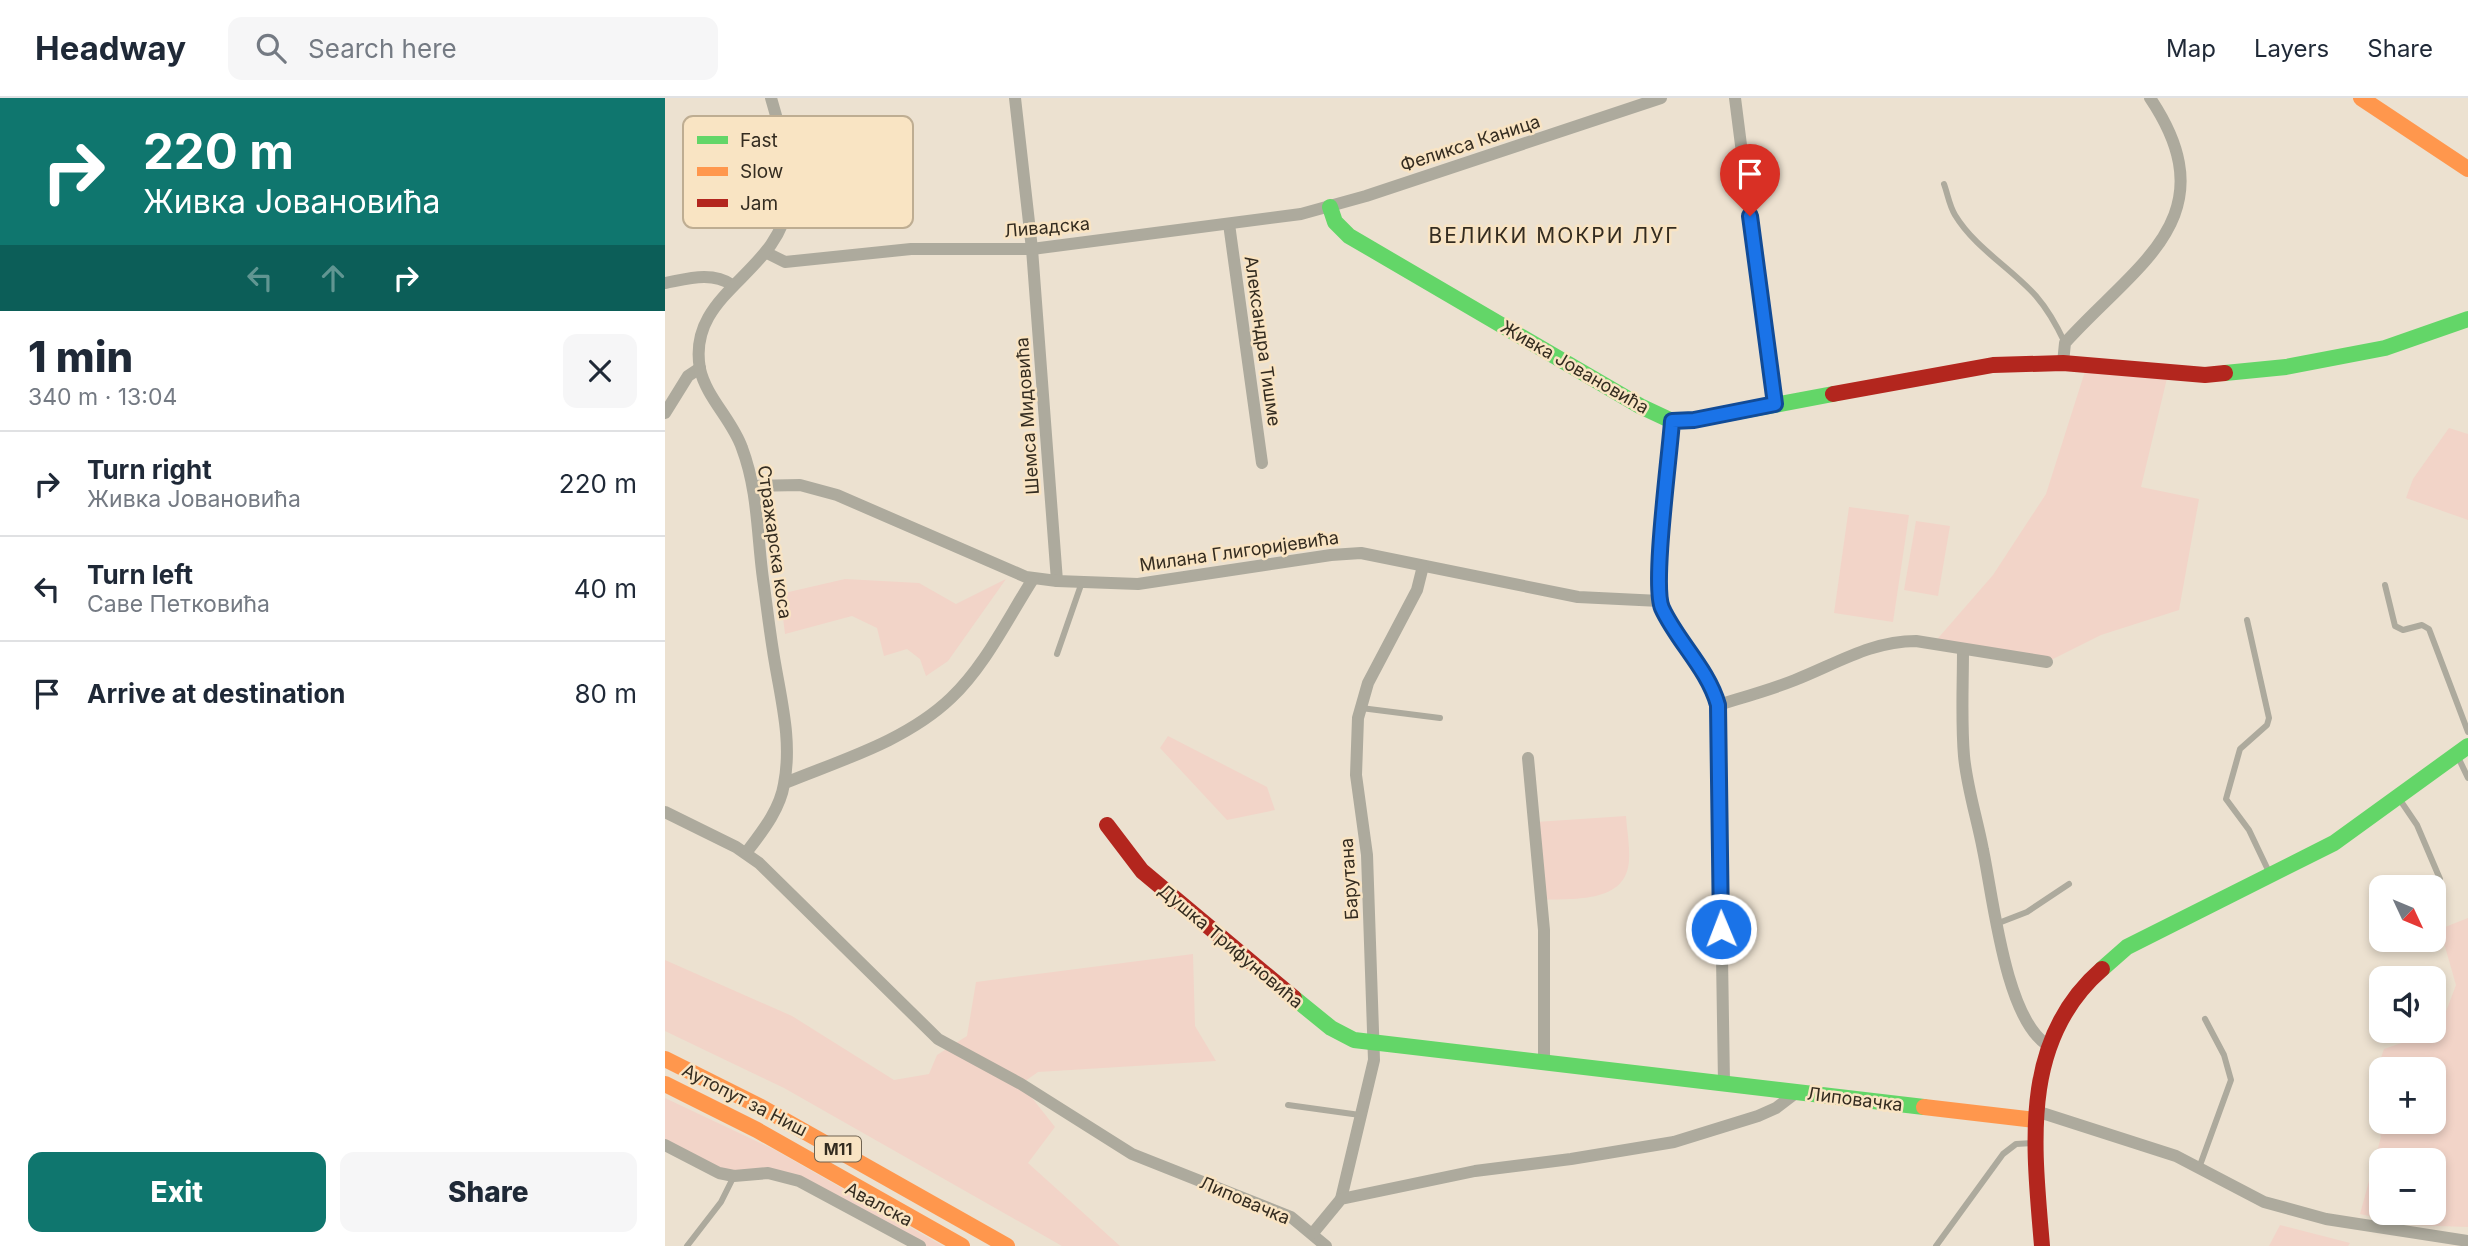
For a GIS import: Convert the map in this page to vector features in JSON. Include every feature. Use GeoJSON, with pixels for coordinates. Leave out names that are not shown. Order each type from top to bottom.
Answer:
{"type":"FeatureCollection","features":[{"type":"Feature","properties":{"kind":"main road"},"geometry":{"type":"LineString","coordinates":[[2361,98],[2468,169]]}},
{"type":"Feature","properties":{"kind":"main road","name":"Живка Јовановића"},"geometry":{"type":"LineString","coordinates":[[1329,207],[1335,222],[1349,236],[1640,406],[1672,421]]}},
{"type":"Feature","properties":{"kind":"main road"},"geometry":{"type":"LineString","coordinates":[[1672,421],[1694,420],[1969,368],[2017,363],[2063,363],[2168,374],[2236,373],[2310,363],[2385,348],[2468,320]]}},
{"type":"Feature","properties":{"kind":"main road"},"geometry":{"type":"LineString","coordinates":[[2042,1246],[2035,1116],[2046,1044],[2059,1015],[2073,997],[2119,953],[2165,927],[2271,877],[2334,843],[2462,751]]}},
{"type":"Feature","properties":{"kind":"main road","name":"Душка Трифуновића"},"geometry":{"type":"LineString","coordinates":[[1107,825],[1125,852],[1171,896],[1331,1028],[1354,1040],[1797,1092]]}},
{"type":"Feature","properties":{"kind":"main road","name":"Аутопут за Ниш"},"geometry":{"type":"LineString","coordinates":[[665,1059],[761,1107],[1006,1246]]}},
{"type":"Feature","properties":{"kind":"main road","name":"Аутопут за Ниш"},"geometry":{"type":"LineString","coordinates":[[665,1084],[757,1130],[962,1246]]}},
{"type":"Feature","properties":{"kind":"main road","name":"Липовачка"},"geometry":{"type":"LineString","coordinates":[[1797,1092],[2035,1116]]}},
{"type":"Feature","properties":{"kind":"street"},"geometry":{"type":"LineString","coordinates":[[771,98],[775,116]]}},
{"type":"Feature","properties":{"kind":"street","name":"Шемса Мидовића"},"geometry":{"type":"LineString","coordinates":[[1015,98],[1032,249],[1056,581]]}},
{"type":"Feature","properties":{"kind":"street","name":"Феликса Каница"},"geometry":{"type":"LineString","coordinates":[[1329,207],[1661,98]]}},
{"type":"Feature","properties":{"kind":"street"},"geometry":{"type":"LineString","coordinates":[[1735,98],[1775,404]]}},
{"type":"Feature","properties":{"kind":"street"},"geometry":{"type":"LineString","coordinates":[[2063,363],[2065,343],[2153,255],[2174,216],[2180,182],[2176,146],[2167,124],[2150,98]]}},
{"type":"Feature","properties":{"kind":"street","name":"Ливадска"},"geometry":{"type":"LineString","coordinates":[[767,253],[785,262],[911,249],[1032,249],[1229,224],[1329,207]]}},
{"type":"Feature","properties":{"kind":"street","name":"Александра Тишме"},"geometry":{"type":"LineString","coordinates":[[1229,224],[1262,463]]}},
{"type":"Feature","properties":{"kind":"street"},"geometry":{"type":"LineString","coordinates":[[665,413],[688,376],[700,368],[702,333],[712,310],[732,285],[767,253],[780,228]]}},
{"type":"Feature","properties":{"kind":"street"},"geometry":{"type":"LineString","coordinates":[[665,283],[705,276],[726,280],[732,285]]}},
{"type":"Feature","properties":{"kind":"street","name":"Стражарска коса"},"geometry":{"type":"LineString","coordinates":[[700,368],[739,439],[753,486],[762,575],[788,748],[785,783],[778,805],[746,853]]}},
{"type":"Feature","properties":{"kind":"street"},"geometry":{"type":"LineString","coordinates":[[1672,421],[1658,580],[1660,601],[1712,688],[1718,705],[1724,1083]]}},
{"type":"Feature","properties":{"kind":"street","name":"Милана Глигоријевића"},"geometry":{"type":"LineString","coordinates":[[753,486],[800,485],[838,495],[1033,579],[1120,585],[1171,581],[1346,553],[1578,597],[1660,601]]}},
{"type":"Feature","properties":{"kind":"street","name":"Барутана"},"geometry":{"type":"LineString","coordinates":[[1341,1199],[1374,1060],[1367,855],[1355,747],[1368,683],[1417,590],[1423,566]]}},
{"type":"Feature","properties":{"kind":"street"},"geometry":{"type":"LineString","coordinates":[[785,783],[901,734],[952,698],[974,671],[1033,579]]}},
{"type":"Feature","properties":{"kind":"street"},"geometry":{"type":"LineString","coordinates":[[1718,705],[1794,681],[1868,647],[1895,641],[1916,641],[2047,662]]}},
{"type":"Feature","properties":{"kind":"street"},"geometry":{"type":"LineString","coordinates":[[1963,650],[1964,757],[1996,924],[2004,960],[2026,1018],[2034,1034],[2046,1044]]}},
{"type":"Feature","properties":{"kind":"street"},"geometry":{"type":"LineString","coordinates":[[1528,758],[1544,930],[1544,1064]]}},
{"type":"Feature","properties":{"kind":"street","name":"Липовачка"},"geometry":{"type":"LineString","coordinates":[[665,812],[746,853],[938,1039],[1021,1084],[1132,1154],[1279,1212],[1313,1233],[1326,1246]]}},
{"type":"Feature","properties":{"kind":"street","name":"Липовачка"},"geometry":{"type":"LineString","coordinates":[[1341,1199],[1475,1171],[1674,1142],[1758,1116],[1776,1108],[1797,1092]]}},
{"type":"Feature","properties":{"kind":"street"},"geometry":{"type":"LineString","coordinates":[[2035,1116],[2169,1153],[2249,1196],[2297,1212],[2468,1241]]}},
{"type":"Feature","properties":{"kind":"street","name":"Авалска"},"geometry":{"type":"LineString","coordinates":[[665,1145],[719,1173],[734,1176],[768,1173],[799,1181],[920,1246]]}},
{"type":"Feature","properties":{"kind":"street"},"geometry":{"type":"LineString","coordinates":[[1313,1233],[1341,1199]]}},
{"type":"Feature","properties":{"kind":"lane"},"geometry":{"type":"LineString","coordinates":[[1944,184],[1948,200],[1961,223],[1975,241],[2035,295],[2050,314],[2065,343]]}},
{"type":"Feature","properties":{"kind":"lane"},"geometry":{"type":"LineString","coordinates":[[1057,654],[1082,582]]}},
{"type":"Feature","properties":{"kind":"lane"},"geometry":{"type":"LineString","coordinates":[[2385,585],[2395,626],[2403,630],[2422,625],[2429,629],[2468,732]]}},
{"type":"Feature","properties":{"kind":"lane"},"geometry":{"type":"LineString","coordinates":[[2247,620],[2269,718],[2267,724],[2240,749],[2226,799],[2249,830],[2271,877]]}},
{"type":"Feature","properties":{"kind":"lane"},"geometry":{"type":"LineString","coordinates":[[1361,708],[1440,718]]}},
{"type":"Feature","properties":{"kind":"lane"},"geometry":{"type":"LineString","coordinates":[[2462,751],[2468,778]]}},
{"type":"Feature","properties":{"kind":"lane"},"geometry":{"type":"LineString","coordinates":[[2399,798],[2417,825],[2438,875]]}},
{"type":"Feature","properties":{"kind":"lane"},"geometry":{"type":"LineString","coordinates":[[1996,924],[2027,912],[2069,884]]}},
{"type":"Feature","properties":{"kind":"lane"},"geometry":{"type":"LineString","coordinates":[[2199,1168],[2231,1080],[2224,1055],[2206,1019]]}},
{"type":"Feature","properties":{"kind":"lane"},"geometry":{"type":"LineString","coordinates":[[1288,1105],[1362,1116]]}},
{"type":"Feature","properties":{"kind":"lane"},"geometry":{"type":"LineString","coordinates":[[1936,1246],[2003,1154],[2016,1144],[2035,1143]]}},
{"type":"Feature","properties":{"kind":"lane"},"geometry":{"type":"LineString","coordinates":[[687,1246],[721,1202],[734,1176]]}},
{"type":"Feature","properties":{"kind":"shaded area"},"geometry":{"type":"Polygon","coordinates":[[[2087,365],[2168,374],[2141,487],[2199,499],[2179,610],[2101,635],[2047,662],[1933,644],[1993,575],[2046,494],[2087,365]]]}},
{"type":"Feature","properties":{"kind":"shaded area"},"geometry":{"type":"Polygon","coordinates":[[[2449,428],[2468,434],[2468,520],[2406,498],[2413,479],[2449,428]]]}},
{"type":"Feature","properties":{"kind":"shaded area"},"geometry":{"type":"Polygon","coordinates":[[[1849,507],[1909,515],[1893,622],[1834,613],[1849,507]]]}},
{"type":"Feature","properties":{"kind":"shaded area"},"geometry":{"type":"Polygon","coordinates":[[[1916,521],[1950,526],[1938,596],[1904,590],[1916,521]]]}},
{"type":"Feature","properties":{"kind":"shaded area"},"geometry":{"type":"Polygon","coordinates":[[[845,579],[919,583],[956,604],[1006,579],[948,661],[926,676],[920,659],[907,649],[884,656],[877,628],[852,616],[785,634],[780,594],[845,579]]]}},
{"type":"Feature","properties":{"kind":"shaded area"},"geometry":{"type":"Polygon","coordinates":[[[1168,736],[1267,787],[1275,810],[1227,820],[1160,748],[1168,736]]]}},
{"type":"Feature","properties":{"kind":"shaded area"},"geometry":{"type":"Polygon","coordinates":[[[1626,816],[1629,860],[1626,875],[1618,885],[1595,896],[1539,900],[1536,822],[1626,816]]]}},
{"type":"Feature","properties":{"kind":"shaded area"},"geometry":{"type":"Polygon","coordinates":[[[2468,918],[2468,1227],[2410,1225],[2446,1225],[2446,1148],[2378,1148],[2380,1134],[2446,1134],[2446,1057],[2381,1057],[2384,1049],[2401,1043],[2446,1043],[2446,1011],[2456,985],[2447,952],[2447,926],[2468,918]]]}},
{"type":"Feature","properties":{"kind":"shaded area"},"geometry":{"type":"Polygon","coordinates":[[[1193,954],[1195,1026],[1216,1061],[1038,1072],[1021,1084],[1055,1127],[1028,1163],[1120,1246],[1062,1246],[784,1088],[665,1031],[665,960],[792,1016],[894,1080],[929,1074],[937,1055],[967,1036],[976,982],[1193,954]]]}},
{"type":"Feature","properties":{"kind":"shaded area"},"geometry":{"type":"Polygon","coordinates":[[[665,1098],[775,1150],[943,1246],[920,1246],[799,1181],[734,1176],[665,1145],[665,1098]]]}},
{"type":"Feature","properties":{"kind":"shaded area"},"geometry":{"type":"Polygon","coordinates":[[[2369,1181],[2369,1216],[2360,1214],[2369,1181]]]}},
{"type":"Feature","properties":{"kind":"shaded area"},"geometry":{"type":"Polygon","coordinates":[[[2280,1225],[2350,1243],[2348,1246],[2269,1246],[2280,1225]]]}},
{"type":"Feature","properties":{"kind":"traffic: fast"},"geometry":{"type":"LineString","coordinates":[[1330,207],[1335,222],[1349,236],[1640,406],[1672,421],[1694,420],[1833,394]]}},
{"type":"Feature","properties":{"kind":"traffic: fast"},"geometry":{"type":"LineString","coordinates":[[2225,373],[2286,367],[2385,348],[2468,319]]}},
{"type":"Feature","properties":{"kind":"traffic: fast"},"geometry":{"type":"LineString","coordinates":[[2102,969],[2127,947],[2334,843],[2468,746]]}},
{"type":"Feature","properties":{"kind":"traffic: fast"},"geometry":{"type":"LineString","coordinates":[[1294,998],[1331,1028],[1354,1040],[1924,1107]]}},
{"type":"Feature","properties":{"kind":"traffic: slow"},"geometry":{"type":"LineString","coordinates":[[2361,98],[2468,169]]}},
{"type":"Feature","properties":{"kind":"traffic: slow"},"geometry":{"type":"LineString","coordinates":[[665,1059],[761,1107],[1007,1246]]}},
{"type":"Feature","properties":{"kind":"traffic: slow"},"geometry":{"type":"LineString","coordinates":[[665,1084],[757,1130],[962,1246]]}},
{"type":"Feature","properties":{"kind":"traffic: slow"},"geometry":{"type":"LineString","coordinates":[[1924,1107],[2035,1120]]}},
{"type":"Feature","properties":{"kind":"traffic: jam"},"geometry":{"type":"LineString","coordinates":[[1833,394],[1993,365],[2063,363],[2205,375],[2225,373]]}},
{"type":"Feature","properties":{"kind":"traffic: jam"},"geometry":{"type":"LineString","coordinates":[[1107,825],[1142,871],[1294,998]]}},
{"type":"Feature","properties":{"kind":"traffic: jam"},"geometry":{"type":"LineString","coordinates":[[2042,1246],[2036,1134],[2044,1062],[2056,1029],[2075,998],[2102,969]]}},
{"type":"Feature","properties":{"kind":"district","name":"ВЕЛИКИ МОКРИ ЛУГ"},"geometry":{"type":"Point","coordinates":[1554,235]}},
{"type":"Feature","properties":{"kind":"route"},"geometry":{"type":"LineString","coordinates":[[1721,929],[1718,705],[1712,688],[1662,608],[1658,580],[1672,421],[1694,420],[1775,404],[1750,216]]}}]}
